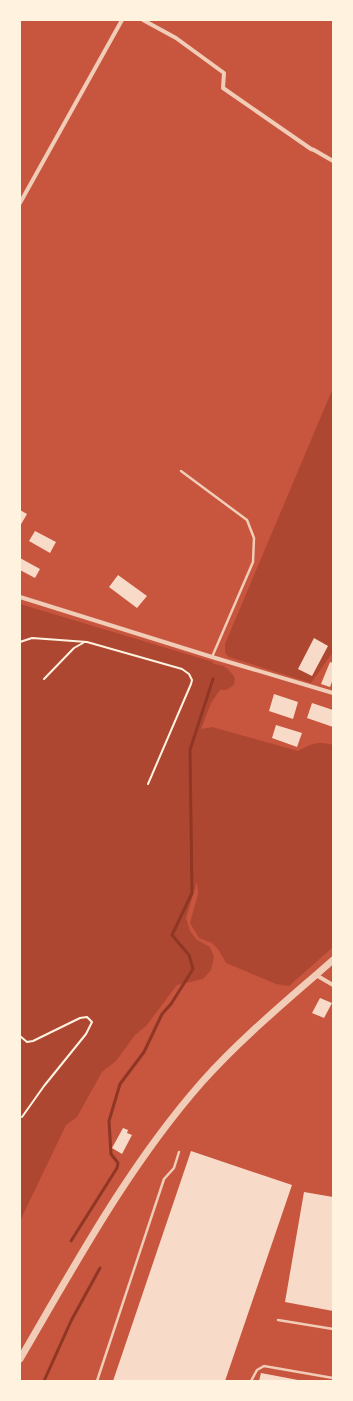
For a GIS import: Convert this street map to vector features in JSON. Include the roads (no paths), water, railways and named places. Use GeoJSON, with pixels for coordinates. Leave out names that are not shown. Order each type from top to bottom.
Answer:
{"type":"FeatureCollection","features":[{"type":"Feature","properties":{"kind":"street"},"geometry":{"type":"LineString","coordinates":[[20,203],[122,20]]}},
{"type":"Feature","properties":{"kind":"street"},"geometry":{"type":"LineString","coordinates":[[143,20],[176,38],[224,73],[223,88],[311,150],[314,150],[333,160]]}},
{"type":"Feature","properties":{"kind":"street"},"geometry":{"type":"LineString","coordinates":[[20,597],[333,693]]}},
{"type":"Feature","properties":{"kind":"street"},"geometry":{"type":"LineString","coordinates":[[20,1359],[98,1226],[134,1169],[174,1115],[203,1081],[236,1047],[276,1009],[333,960]]}},
{"type":"Feature","properties":{"kind":"street"},"geometry":{"type":"LineString","coordinates":[[316,975],[333,985]]}},
{"type":"Feature","properties":{"kind":"lane"},"geometry":{"type":"LineString","coordinates":[[181,470],[247,520],[254,538],[253,562],[212,657]]}},
{"type":"Feature","properties":{"kind":"lane"},"geometry":{"type":"LineString","coordinates":[[97,1381],[164,1179],[174,1168],[179,1152]]}},
{"type":"Feature","properties":{"kind":"lane"},"geometry":{"type":"LineString","coordinates":[[278,1320],[333,1329]]}},
{"type":"Feature","properties":{"kind":"lane"},"geometry":{"type":"LineString","coordinates":[[251,1381],[257,1370],[264,1366],[333,1378]]}},
{"type":"Feature","properties":{"kind":"waterway"},"geometry":{"type":"LineString","coordinates":[[71,1241],[117,1168],[118,1163],[111,1154],[109,1121],[120,1084],[144,1052],[162,1014],[171,1004],[193,969],[189,955],[172,935],[192,893],[190,750],[213,679]]}},
{"type":"Feature","properties":{"kind":"waterway"},"geometry":{"type":"LineString","coordinates":[[44,1381],[71,1321],[100,1268]]}}]}
